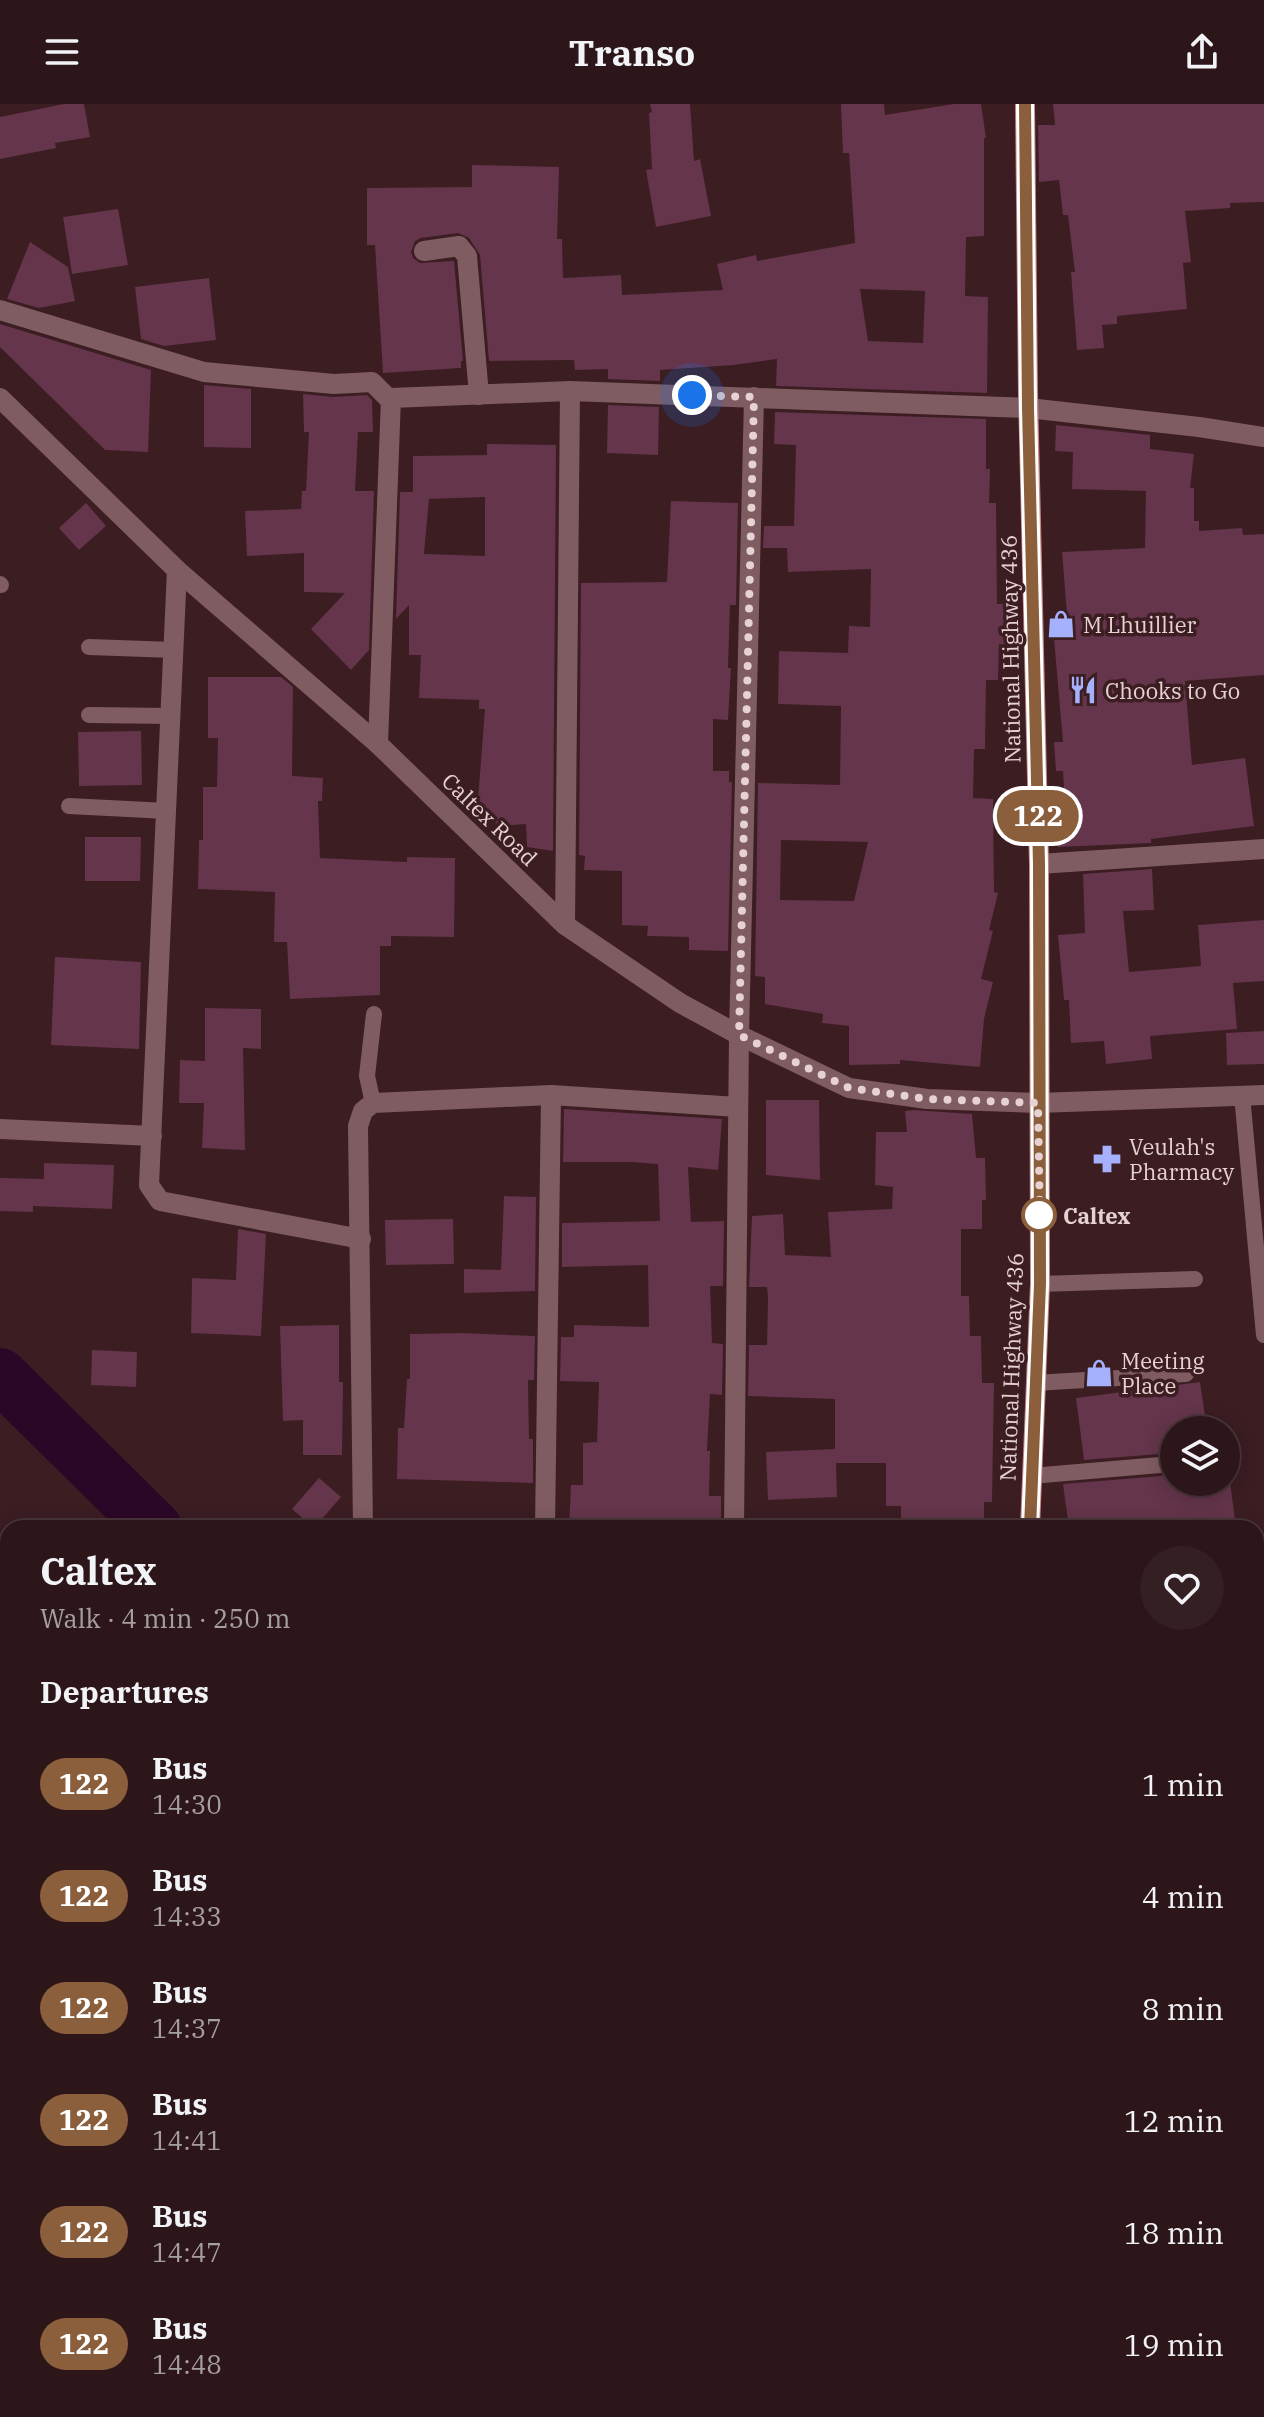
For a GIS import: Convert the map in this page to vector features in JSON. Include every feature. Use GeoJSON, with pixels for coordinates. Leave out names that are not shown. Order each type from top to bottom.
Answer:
{"type":"FeatureCollection","features":[{"type":"Feature","properties":{"kind":"main road","name":"National Highway 436"},"geometry":{"type":"LineString","coordinates":[[1025,104],[1028,408],[1039,864],[1040,1284],[1030,1520]]}},
{"type":"Feature","properties":{"kind":"street"},"geometry":{"type":"LineString","coordinates":[[424,251],[459,246],[467,256],[479,395]]}},
{"type":"Feature","properties":{"kind":"street"},"geometry":{"type":"LineString","coordinates":[[0,310],[204,372],[334,384],[372,382],[391,401]]}},
{"type":"Feature","properties":{"kind":"street"},"geometry":{"type":"LineString","coordinates":[[378,744],[391,398],[570,391],[1028,408],[1264,437]]}},
{"type":"Feature","properties":{"kind":"street"},"geometry":{"type":"LineString","coordinates":[[565,925],[570,391]]}},
{"type":"Feature","properties":{"kind":"street"},"geometry":{"type":"LineString","coordinates":[[734,1520],[739,1035],[754,397]]}},
{"type":"Feature","properties":{"kind":"street","name":"Caltex Road"},"geometry":{"type":"LineString","coordinates":[[0,398],[177,570],[378,744],[565,925],[680,1003],[849,1088],[927,1099],[1038,1103],[1264,1095]]}},
{"type":"Feature","properties":{"kind":"street"},"geometry":{"type":"LineString","coordinates":[[177,570],[149,1185],[160,1201],[361,1239]]}},
{"type":"Feature","properties":{"kind":"street"},"geometry":{"type":"LineString","coordinates":[[1039,864],[1264,849]]}},
{"type":"Feature","properties":{"kind":"street"},"geometry":{"type":"LineString","coordinates":[[363,1520],[358,1126],[363,1111],[373,1103],[551,1095],[738,1107]]}},
{"type":"Feature","properties":{"kind":"street"},"geometry":{"type":"LineString","coordinates":[[545,1520],[551,1095]]}},
{"type":"Feature","properties":{"kind":"street"},"geometry":{"type":"LineString","coordinates":[[0,1129],[152,1136]]}},
{"type":"Feature","properties":{"kind":"lane"},"geometry":{"type":"LineString","coordinates":[[89,647],[174,650]]}},
{"type":"Feature","properties":{"kind":"lane"},"geometry":{"type":"LineString","coordinates":[[89,715],[171,716]]}},
{"type":"Feature","properties":{"kind":"lane"},"geometry":{"type":"LineString","coordinates":[[69,806],[167,811]]}},
{"type":"Feature","properties":{"kind":"lane"},"geometry":{"type":"LineString","coordinates":[[373,1103],[367,1076],[374,1014]]}},
{"type":"Feature","properties":{"kind":"lane"},"geometry":{"type":"LineString","coordinates":[[1242,1095],[1264,1335]]}},
{"type":"Feature","properties":{"kind":"lane"},"geometry":{"type":"LineString","coordinates":[[1246,1142],[1264,1141]]}},
{"type":"Feature","properties":{"kind":"lane"},"geometry":{"type":"LineString","coordinates":[[1040,1284],[1195,1279]]}},
{"type":"Feature","properties":{"kind":"lane"},"geometry":{"type":"LineString","coordinates":[[1035,1383],[1186,1374]]}},
{"type":"Feature","properties":{"kind":"lane"},"geometry":{"type":"LineString","coordinates":[[1031,1476],[1160,1465]]}},
{"type":"Feature","properties":{"kind":"building"},"geometry":{"type":"Polygon","coordinates":[[[64,104],[84,104],[90,137],[55,143],[56,148],[0,159],[0,117],[64,104]]]}},
{"type":"Feature","properties":{"kind":"building"},"geometry":{"type":"Polygon","coordinates":[[[650,104],[690,104],[694,161],[700,159],[711,216],[656,227],[646,170],[652,169],[650,104]]]}},
{"type":"Feature","properties":{"kind":"building"},"geometry":{"type":"Polygon","coordinates":[[[841,104],[884,104],[885,115],[954,104],[981,104],[986,138],[984,236],[966,237],[965,296],[988,297],[987,393],[776,386],[777,359],[660,370],[660,381],[608,379],[608,369],[575,370],[574,360],[489,361],[480,255],[469,238],[458,233],[421,238],[415,241],[411,252],[420,263],[454,261],[463,361],[461,368],[383,373],[375,245],[367,245],[367,188],[472,187],[472,165],[559,167],[557,239],[562,239],[563,278],[621,275],[622,295],[723,290],[717,264],[756,255],[757,261],[855,243],[849,153],[843,153],[841,104]],[[860,289],[868,341],[923,343],[925,291],[860,289]]]}},
{"type":"Feature","properties":{"kind":"building"},"geometry":{"type":"Polygon","coordinates":[[[1053,104],[1264,104],[1264,202],[1230,203],[1230,208],[1185,211],[1191,262],[1183,263],[1187,309],[1117,316],[1117,324],[1102,325],[1104,348],[1077,350],[1071,272],[1075,272],[1068,215],[1063,215],[1059,180],[1039,182],[1038,125],[1055,125],[1053,104]]]}},
{"type":"Feature","properties":{"kind":"building"},"geometry":{"type":"Polygon","coordinates":[[[118,209],[128,265],[72,274],[63,217],[118,209]]]}},
{"type":"Feature","properties":{"kind":"building"},"geometry":{"type":"Polygon","coordinates":[[[30,242],[68,267],[75,301],[39,308],[7,299],[30,242]]]}},
{"type":"Feature","properties":{"kind":"building"},"geometry":{"type":"Polygon","coordinates":[[[209,278],[216,340],[164,346],[141,339],[135,287],[209,278]]]}},
{"type":"Feature","properties":{"kind":"building"},"geometry":{"type":"Polygon","coordinates":[[[0,324],[151,370],[148,452],[105,450],[0,347],[0,324]]]}},
{"type":"Feature","properties":{"kind":"building"},"geometry":{"type":"Polygon","coordinates":[[[204,385],[251,389],[251,448],[204,447],[204,385]]]}},
{"type":"Feature","properties":{"kind":"building"},"geometry":{"type":"Polygon","coordinates":[[[303,394],[333,397],[367,395],[372,400],[373,432],[358,432],[355,491],[374,491],[369,650],[351,670],[311,629],[345,593],[304,592],[304,553],[247,556],[245,511],[301,509],[302,491],[306,491],[309,432],[304,432],[303,394]]]}},
{"type":"Feature","properties":{"kind":"building"},"geometry":{"type":"Polygon","coordinates":[[[608,405],[659,407],[658,455],[607,453],[608,405]]]}},
{"type":"Feature","properties":{"kind":"building"},"geometry":{"type":"Polygon","coordinates":[[[775,412],[986,419],[989,503],[996,503],[997,604],[1006,604],[1006,645],[999,644],[998,680],[986,680],[985,749],[974,749],[973,798],[993,799],[994,892],[998,893],[989,930],[993,931],[981,979],[993,982],[984,1019],[980,1067],[900,1060],[900,1064],[849,1065],[849,1026],[822,1023],[823,1014],[765,1004],[765,977],[755,976],[758,783],[840,785],[841,706],[778,704],[779,651],[848,653],[849,626],[870,627],[871,569],[788,572],[787,548],[763,548],[764,526],[794,526],[796,445],[774,444],[775,412]],[[781,840],[780,900],[854,901],[868,842],[781,840]]]}},
{"type":"Feature","properties":{"kind":"building"},"geometry":{"type":"Polygon","coordinates":[[[1056,425],[1150,435],[1150,449],[1194,454],[1190,488],[1194,488],[1194,521],[1199,521],[1199,531],[1242,528],[1243,535],[1264,534],[1264,675],[1185,681],[1192,765],[1245,758],[1254,826],[1151,839],[1151,843],[1058,847],[1056,822],[1066,821],[1063,771],[1056,771],[1054,742],[1063,742],[1054,639],[1069,638],[1062,552],[1145,548],[1146,491],[1072,489],[1073,452],[1055,451],[1056,425]]]}},
{"type":"Feature","properties":{"kind":"building"},"geometry":{"type":"Polygon","coordinates":[[[487,444],[556,445],[553,851],[527,847],[526,824],[498,826],[478,800],[485,709],[479,709],[479,700],[419,698],[421,655],[409,655],[409,605],[396,619],[400,492],[413,492],[413,456],[487,455],[487,444]],[[485,497],[429,499],[424,554],[485,556],[485,497]]]}},
{"type":"Feature","properties":{"kind":"building"},"geometry":{"type":"Polygon","coordinates":[[[671,501],[738,503],[736,605],[730,605],[728,720],[713,719],[713,771],[729,771],[729,782],[732,782],[728,951],[689,950],[689,937],[647,936],[648,926],[622,925],[622,871],[584,870],[585,856],[579,855],[581,583],[667,582],[671,501]]]}},
{"type":"Feature","properties":{"kind":"building"},"geometry":{"type":"Polygon","coordinates":[[[86,503],[106,526],[79,550],[59,528],[86,503]]]}},
{"type":"Feature","properties":{"kind":"building"},"geometry":{"type":"Polygon","coordinates":[[[208,677],[281,677],[293,687],[292,776],[323,778],[322,801],[318,801],[320,858],[407,862],[407,857],[455,858],[454,937],[391,936],[391,946],[380,946],[380,995],[290,999],[287,942],[274,942],[275,892],[198,889],[199,840],[203,840],[203,787],[217,787],[218,738],[208,738],[208,677]]]}},
{"type":"Feature","properties":{"kind":"building"},"geometry":{"type":"Polygon","coordinates":[[[141,731],[142,785],[79,786],[78,732],[141,731]]]}},
{"type":"Feature","properties":{"kind":"building"},"geometry":{"type":"Polygon","coordinates":[[[85,837],[141,837],[140,881],[85,881],[85,837]]]}},
{"type":"Feature","properties":{"kind":"building"},"geometry":{"type":"Polygon","coordinates":[[[1152,869],[1154,910],[1123,911],[1129,972],[1201,966],[1198,925],[1264,920],[1264,981],[1233,983],[1237,1029],[1150,1036],[1152,1059],[1106,1064],[1104,1041],[1071,1043],[1069,1000],[1064,1000],[1058,935],[1085,933],[1083,874],[1152,869]]]}},
{"type":"Feature","properties":{"kind":"building"},"geometry":{"type":"Polygon","coordinates":[[[55,957],[141,962],[139,1049],[51,1045],[55,957]]]}},
{"type":"Feature","properties":{"kind":"building"},"geometry":{"type":"Polygon","coordinates":[[[205,1008],[261,1009],[261,1049],[243,1048],[245,1150],[202,1148],[204,1103],[179,1103],[180,1060],[205,1061],[205,1008]]]}},
{"type":"Feature","properties":{"kind":"building"},"geometry":{"type":"Polygon","coordinates":[[[1264,1031],[1264,1064],[1227,1065],[1226,1033],[1264,1031]]]}},
{"type":"Feature","properties":{"kind":"building"},"geometry":{"type":"Polygon","coordinates":[[[766,1100],[819,1100],[820,1180],[766,1175],[766,1100]]]}},
{"type":"Feature","properties":{"kind":"building"},"geometry":{"type":"Polygon","coordinates":[[[564,1109],[722,1119],[718,1170],[688,1167],[691,1222],[724,1221],[723,1286],[710,1286],[712,1343],[723,1344],[722,1395],[710,1394],[707,1451],[710,1451],[709,1496],[721,1496],[721,1520],[569,1520],[571,1485],[583,1485],[583,1443],[597,1442],[599,1382],[560,1381],[561,1337],[574,1337],[574,1325],[649,1327],[648,1265],[562,1267],[562,1223],[660,1221],[658,1164],[563,1162],[564,1109]]]}},
{"type":"Feature","properties":{"kind":"building"},"geometry":{"type":"Polygon","coordinates":[[[905,1111],[972,1114],[976,1158],[985,1158],[986,1200],[982,1200],[982,1229],[961,1229],[961,1296],[969,1296],[970,1336],[981,1336],[982,1383],[994,1383],[992,1502],[984,1502],[984,1520],[901,1520],[901,1506],[886,1506],[886,1463],[836,1463],[837,1497],[768,1500],[766,1452],[835,1449],[835,1399],[748,1396],[749,1345],[767,1345],[767,1287],[749,1287],[752,1216],[783,1214],[785,1255],[831,1257],[828,1212],[892,1209],[893,1187],[875,1185],[876,1132],[907,1132],[905,1111]]]}},
{"type":"Feature","properties":{"kind":"building"},"geometry":{"type":"Polygon","coordinates":[[[44,1163],[114,1165],[112,1209],[33,1206],[33,1212],[0,1211],[0,1178],[44,1179],[44,1163]]]}},
{"type":"Feature","properties":{"kind":"building"},"geometry":{"type":"Polygon","coordinates":[[[504,1196],[536,1197],[535,1291],[464,1293],[464,1269],[501,1270],[504,1196]]]}},
{"type":"Feature","properties":{"kind":"building"},"geometry":{"type":"Polygon","coordinates":[[[453,1219],[454,1264],[386,1265],[385,1220],[453,1219]]]}},
{"type":"Feature","properties":{"kind":"building"},"geometry":{"type":"Polygon","coordinates":[[[238,1229],[266,1234],[261,1336],[191,1333],[192,1278],[236,1280],[238,1229]]]}},
{"type":"Feature","properties":{"kind":"building"},"geometry":{"type":"Polygon","coordinates":[[[339,1325],[339,1382],[343,1382],[342,1455],[303,1455],[303,1420],[283,1421],[280,1326],[339,1325]]]}},
{"type":"Feature","properties":{"kind":"building"},"geometry":{"type":"Polygon","coordinates":[[[410,1334],[535,1336],[534,1380],[528,1380],[533,1483],[397,1479],[398,1428],[404,1428],[407,1379],[410,1379],[410,1334]]]}},
{"type":"Feature","properties":{"kind":"building"},"geometry":{"type":"Polygon","coordinates":[[[92,1350],[137,1352],[136,1387],[91,1385],[92,1350]]]}},
{"type":"Feature","properties":{"kind":"building"},"geometry":{"type":"Polygon","coordinates":[[[1200,1382],[1205,1416],[1160,1416],[1160,1454],[1084,1460],[1076,1398],[1200,1382]]]}},
{"type":"Feature","properties":{"kind":"building"},"geometry":{"type":"Polygon","coordinates":[[[1160,1476],[1160,1496],[1232,1496],[1235,1520],[1068,1520],[1063,1484],[1160,1476]]]}},
{"type":"Feature","properties":{"kind":"building"},"geometry":{"type":"Polygon","coordinates":[[[319,1478],[341,1497],[321,1520],[305,1520],[292,1509],[319,1478]]]}},
{"type":"Feature","properties":{"kind":"waterway"},"geometry":{"type":"LineString","coordinates":[[0,1375],[147,1520]]}},
{"type":"Feature","properties":{"kind":"bus line","name":"122"},"geometry":{"type":"LineString","coordinates":[[1025,104],[1028,408],[1039,864],[1040,1284],[1030,1520]]}},
{"type":"Feature","properties":{"kind":"place","name":"M Lhuillier"},"geometry":{"type":"Point","coordinates":[1061,624]}},
{"type":"Feature","properties":{"kind":"place","name":"Chooks to Go"},"geometry":{"type":"Point","coordinates":[1083,690]}},
{"type":"Feature","properties":{"kind":"place","name":"Veulah's Pharmacy"},"geometry":{"type":"Point","coordinates":[1107,1159]}},
{"type":"Feature","properties":{"kind":"place","name":"Caltex"},"geometry":{"type":"Point","coordinates":[1039,1215]}},
{"type":"Feature","properties":{"kind":"place","name":"Meeting Place"},"geometry":{"type":"Point","coordinates":[1099,1373]}},
{"type":"Feature","properties":{"kind":"route"},"geometry":{"type":"LineString","coordinates":[[692,395],[754,397],[739,1035],[849,1088],[927,1099],[1038,1103],[1040,1224],[1039,1215]]}}]}
